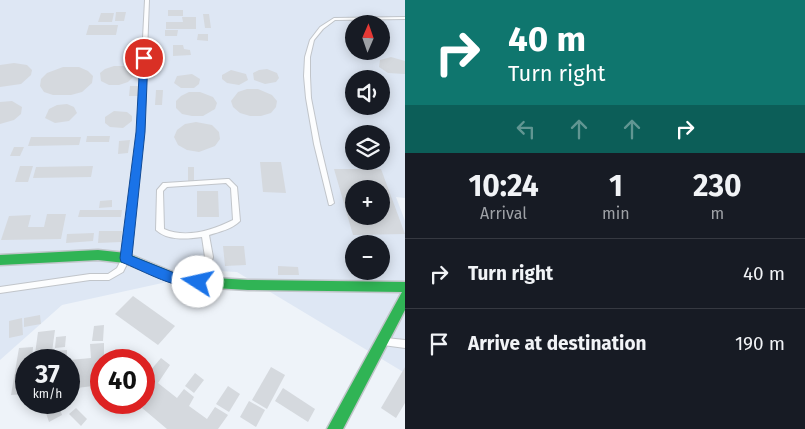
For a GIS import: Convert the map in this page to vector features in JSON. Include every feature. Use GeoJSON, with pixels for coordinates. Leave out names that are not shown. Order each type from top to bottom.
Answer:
{"type":"FeatureCollection","features":[{"type":"Feature","properties":{"kind":"street"},"geometry":{"type":"LineString","coordinates":[[0,260],[98,255],[126,258],[181,281],[248,285],[405,287]]}},
{"type":"Feature","properties":{"kind":"street"},"geometry":{"type":"LineString","coordinates":[[335,429],[405,297]]}},
{"type":"Feature","properties":{"kind":"lane"},"geometry":{"type":"LineString","coordinates":[[0,290],[90,277],[109,277],[120,270],[126,258],[140,132],[147,0]]}},
{"type":"Feature","properties":{"kind":"lane"},"geometry":{"type":"LineString","coordinates":[[331,203],[310,113],[307,60],[313,39],[334,19],[405,18]]}},
{"type":"Feature","properties":{"kind":"lane"},"geometry":{"type":"LineString","coordinates":[[227,181],[234,187],[237,221],[224,229],[205,234],[167,235],[160,230],[160,190],[165,185],[227,181]]}},
{"type":"Feature","properties":{"kind":"lane"},"geometry":{"type":"LineString","coordinates":[[181,281],[205,272],[209,258],[205,234]]}},
{"type":"Feature","properties":{"kind":"lane"},"geometry":{"type":"LineString","coordinates":[[382,341],[405,344]]}},
{"type":"Feature","properties":{"kind":"shaded area"},"geometry":{"type":"Polygon","coordinates":[[[0,0],[405,0],[405,198],[396,197],[405,221],[405,373],[237,272],[217,271],[62,305],[0,360],[0,0]]]}},
{"type":"Feature","properties":{"kind":"building"},"geometry":{"type":"Polygon","coordinates":[[[168,10],[183,10],[183,16],[168,16],[168,10]]]}},
{"type":"Feature","properties":{"kind":"building"},"geometry":{"type":"Polygon","coordinates":[[[116,12],[126,12],[124,21],[115,21],[116,12]]]}},
{"type":"Feature","properties":{"kind":"building"},"geometry":{"type":"Polygon","coordinates":[[[101,13],[114,13],[112,22],[98,22],[101,13]]]}},
{"type":"Feature","properties":{"kind":"building"},"geometry":{"type":"Polygon","coordinates":[[[203,14],[209,14],[211,28],[205,28],[203,14]]]}},
{"type":"Feature","properties":{"kind":"building"},"geometry":{"type":"Polygon","coordinates":[[[182,17],[196,17],[196,29],[166,29],[166,22],[183,22],[182,17]]]}},
{"type":"Feature","properties":{"kind":"building"},"geometry":{"type":"Polygon","coordinates":[[[89,25],[118,25],[116,35],[86,35],[89,25]]]}},
{"type":"Feature","properties":{"kind":"building"},"geometry":{"type":"Polygon","coordinates":[[[165,30],[178,30],[177,36],[165,36],[165,30]]]}},
{"type":"Feature","properties":{"kind":"building"},"geometry":{"type":"Polygon","coordinates":[[[198,34],[208,34],[208,41],[197,40],[198,34]]]}},
{"type":"Feature","properties":{"kind":"building"},"geometry":{"type":"Polygon","coordinates":[[[173,45],[183,45],[184,49],[190,50],[191,55],[173,56],[173,45]]]}},
{"type":"Feature","properties":{"kind":"building"},"geometry":{"type":"Polygon","coordinates":[[[390,57],[405,61],[405,74],[390,73],[390,70],[384,70],[379,67],[380,60],[390,60],[390,57]]]}},
{"type":"Feature","properties":{"kind":"building"},"geometry":{"type":"Polygon","coordinates":[[[14,63],[27,65],[32,70],[31,75],[21,84],[0,87],[0,65],[14,63]]]}},
{"type":"Feature","properties":{"kind":"building"},"geometry":{"type":"Polygon","coordinates":[[[114,66],[124,66],[131,69],[133,77],[128,82],[119,85],[109,85],[101,81],[100,73],[114,66]]]}},
{"type":"Feature","properties":{"kind":"building"},"geometry":{"type":"Polygon","coordinates":[[[63,67],[79,67],[88,71],[93,76],[92,83],[82,92],[71,95],[53,95],[44,92],[40,86],[41,79],[47,73],[63,67]]]}},
{"type":"Feature","properties":{"kind":"building"},"geometry":{"type":"Polygon","coordinates":[[[267,69],[277,73],[279,78],[276,82],[265,84],[254,80],[253,73],[267,69]]]}},
{"type":"Feature","properties":{"kind":"building"},"geometry":{"type":"Polygon","coordinates":[[[231,70],[246,74],[248,80],[239,85],[227,83],[222,79],[222,75],[231,70]]]}},
{"type":"Feature","properties":{"kind":"building"},"geometry":{"type":"Polygon","coordinates":[[[192,74],[200,79],[199,84],[194,88],[181,88],[174,83],[177,76],[192,74]]]}},
{"type":"Feature","properties":{"kind":"building"},"geometry":{"type":"Polygon","coordinates":[[[130,86],[139,86],[138,96],[129,96],[130,86]]]}},
{"type":"Feature","properties":{"kind":"building"},"geometry":{"type":"Polygon","coordinates":[[[247,89],[258,89],[272,95],[277,101],[276,107],[271,113],[261,116],[250,116],[240,113],[233,107],[231,101],[238,92],[247,89]]]}},
{"type":"Feature","properties":{"kind":"building"},"geometry":{"type":"Polygon","coordinates":[[[156,90],[163,90],[162,105],[155,105],[156,90]]]}},
{"type":"Feature","properties":{"kind":"building"},"geometry":{"type":"Polygon","coordinates":[[[189,92],[200,92],[213,97],[217,103],[215,109],[203,116],[182,114],[176,108],[176,101],[189,92]]]}},
{"type":"Feature","properties":{"kind":"building"},"geometry":{"type":"Polygon","coordinates":[[[12,101],[22,107],[21,114],[14,120],[0,124],[0,102],[12,101]]]}},
{"type":"Feature","properties":{"kind":"building"},"geometry":{"type":"Polygon","coordinates":[[[67,104],[74,107],[77,113],[69,121],[55,123],[45,118],[49,109],[57,105],[67,104]]]}},
{"type":"Feature","properties":{"kind":"building"},"geometry":{"type":"Polygon","coordinates":[[[114,111],[127,112],[132,116],[132,121],[123,128],[110,127],[105,123],[105,117],[114,111]]]}},
{"type":"Feature","properties":{"kind":"building"},"geometry":{"type":"Polygon","coordinates":[[[196,122],[212,125],[219,132],[220,139],[215,146],[199,152],[187,150],[178,145],[174,137],[177,130],[185,124],[196,122]]]}},
{"type":"Feature","properties":{"kind":"building"},"geometry":{"type":"Polygon","coordinates":[[[87,136],[110,136],[109,142],[86,142],[87,136]]]}},
{"type":"Feature","properties":{"kind":"building"},"geometry":{"type":"Polygon","coordinates":[[[31,137],[81,137],[79,145],[28,146],[31,137]]]}},
{"type":"Feature","properties":{"kind":"building"},"geometry":{"type":"Polygon","coordinates":[[[130,140],[128,153],[118,154],[119,141],[130,140]]]}},
{"type":"Feature","properties":{"kind":"building"},"geometry":{"type":"Polygon","coordinates":[[[14,147],[24,147],[20,156],[10,156],[14,147]]]}},
{"type":"Feature","properties":{"kind":"building"},"geometry":{"type":"Polygon","coordinates":[[[260,162],[281,162],[286,193],[263,192],[260,162]]]}},
{"type":"Feature","properties":{"kind":"building"},"geometry":{"type":"Polygon","coordinates":[[[20,166],[33,166],[28,182],[15,182],[20,166]]]}},
{"type":"Feature","properties":{"kind":"building"},"geometry":{"type":"Polygon","coordinates":[[[93,166],[91,177],[33,178],[36,167],[93,166]]]}},
{"type":"Feature","properties":{"kind":"building"},"geometry":{"type":"Polygon","coordinates":[[[188,167],[194,167],[194,182],[188,182],[188,167]]]}},
{"type":"Feature","properties":{"kind":"building"},"geometry":{"type":"Polygon","coordinates":[[[334,169],[381,170],[385,180],[345,180],[345,207],[334,169]]]}},
{"type":"Feature","properties":{"kind":"building"},"geometry":{"type":"Polygon","coordinates":[[[197,191],[218,191],[219,217],[197,217],[197,191]]]}},
{"type":"Feature","properties":{"kind":"building"},"geometry":{"type":"Polygon","coordinates":[[[390,193],[405,234],[353,235],[350,225],[390,225],[390,193]]]}},
{"type":"Feature","properties":{"kind":"building"},"geometry":{"type":"Polygon","coordinates":[[[112,200],[112,207],[99,208],[100,201],[112,200]]]}},
{"type":"Feature","properties":{"kind":"building"},"geometry":{"type":"Polygon","coordinates":[[[80,210],[122,210],[121,217],[78,217],[80,210]]]}},
{"type":"Feature","properties":{"kind":"building"},"geometry":{"type":"Polygon","coordinates":[[[47,214],[66,214],[61,239],[1,240],[9,216],[31,215],[28,227],[44,227],[47,214]]]}},
{"type":"Feature","properties":{"kind":"building"},"geometry":{"type":"Polygon","coordinates":[[[99,231],[122,231],[121,242],[98,243],[99,231]]]}},
{"type":"Feature","properties":{"kind":"building"},"geometry":{"type":"Polygon","coordinates":[[[94,233],[93,241],[66,243],[67,234],[94,233]]]}},
{"type":"Feature","properties":{"kind":"building"},"geometry":{"type":"Polygon","coordinates":[[[223,246],[244,246],[246,265],[225,266],[223,246]]]}},
{"type":"Feature","properties":{"kind":"building"},"geometry":{"type":"Polygon","coordinates":[[[278,266],[298,267],[299,275],[278,275],[278,266]]]}},
{"type":"Feature","properties":{"kind":"building"},"geometry":{"type":"Polygon","coordinates":[[[133,296],[175,326],[158,345],[115,314],[133,296]]]}},
{"type":"Feature","properties":{"kind":"building"},"geometry":{"type":"Polygon","coordinates":[[[40,315],[41,324],[24,327],[24,318],[40,315]]]}},
{"type":"Feature","properties":{"kind":"building"},"geometry":{"type":"Polygon","coordinates":[[[22,318],[23,335],[9,338],[9,321],[22,318]]]}},
{"type":"Feature","properties":{"kind":"building"},"geometry":{"type":"Polygon","coordinates":[[[104,325],[103,341],[92,341],[94,326],[104,325]]]}},
{"type":"Feature","properties":{"kind":"building"},"geometry":{"type":"Polygon","coordinates":[[[55,330],[52,349],[36,349],[38,332],[55,330]]]}},
{"type":"Feature","properties":{"kind":"building"},"geometry":{"type":"Polygon","coordinates":[[[66,336],[65,347],[55,348],[56,337],[66,336]]]}},
{"type":"Feature","properties":{"kind":"building"},"geometry":{"type":"Polygon","coordinates":[[[104,343],[104,349],[90,349],[90,344],[104,343]]]}},
{"type":"Feature","properties":{"kind":"building"},"geometry":{"type":"Polygon","coordinates":[[[33,347],[33,349],[19,348],[33,347]]]}},
{"type":"Feature","properties":{"kind":"building"},"geometry":{"type":"Polygon","coordinates":[[[90,358],[90,386],[80,388],[80,359],[90,358]]]}},
{"type":"Feature","properties":{"kind":"building"},"geometry":{"type":"Polygon","coordinates":[[[161,358],[170,365],[158,383],[177,398],[184,389],[194,397],[189,406],[207,419],[215,407],[228,415],[218,429],[167,429],[149,414],[155,414],[155,365],[161,358]]]}},
{"type":"Feature","properties":{"kind":"building"},"geometry":{"type":"Polygon","coordinates":[[[271,367],[285,375],[267,409],[252,400],[271,367]]]}},
{"type":"Feature","properties":{"kind":"building"},"geometry":{"type":"Polygon","coordinates":[[[405,367],[405,403],[396,418],[381,408],[405,367]]]}},
{"type":"Feature","properties":{"kind":"building"},"geometry":{"type":"Polygon","coordinates":[[[15,372],[15,395],[11,395],[15,372]]]}},
{"type":"Feature","properties":{"kind":"building"},"geometry":{"type":"Polygon","coordinates":[[[195,373],[204,380],[194,393],[185,386],[195,373]]]}},
{"type":"Feature","properties":{"kind":"building"},"geometry":{"type":"Polygon","coordinates":[[[228,386],[240,394],[229,412],[216,404],[228,386]]]}},
{"type":"Feature","properties":{"kind":"building"},"geometry":{"type":"Polygon","coordinates":[[[283,388],[315,409],[308,422],[275,401],[283,388]]]}},
{"type":"Feature","properties":{"kind":"building"},"geometry":{"type":"Polygon","coordinates":[[[249,401],[265,410],[256,427],[240,417],[249,401]]]}},
{"type":"Feature","properties":{"kind":"building"},"geometry":{"type":"Polygon","coordinates":[[[80,412],[87,419],[81,426],[69,414],[80,414],[80,412]]]}},
{"type":"Feature","properties":{"kind":"building"},"geometry":{"type":"Polygon","coordinates":[[[46,414],[62,414],[62,415],[49,422],[46,414]]]}},
{"type":"Feature","properties":{"kind":"traffic: fast"},"geometry":{"type":"LineString","coordinates":[[0,260],[98,255],[126,258],[181,281],[248,285],[405,287]]}},
{"type":"Feature","properties":{"kind":"traffic: fast"},"geometry":{"type":"LineString","coordinates":[[335,429],[405,297]]}},
{"type":"Feature","properties":{"kind":"route"},"geometry":{"type":"LineString","coordinates":[[144,58],[140,132],[126,258],[181,281],[198,282]]}}]}
